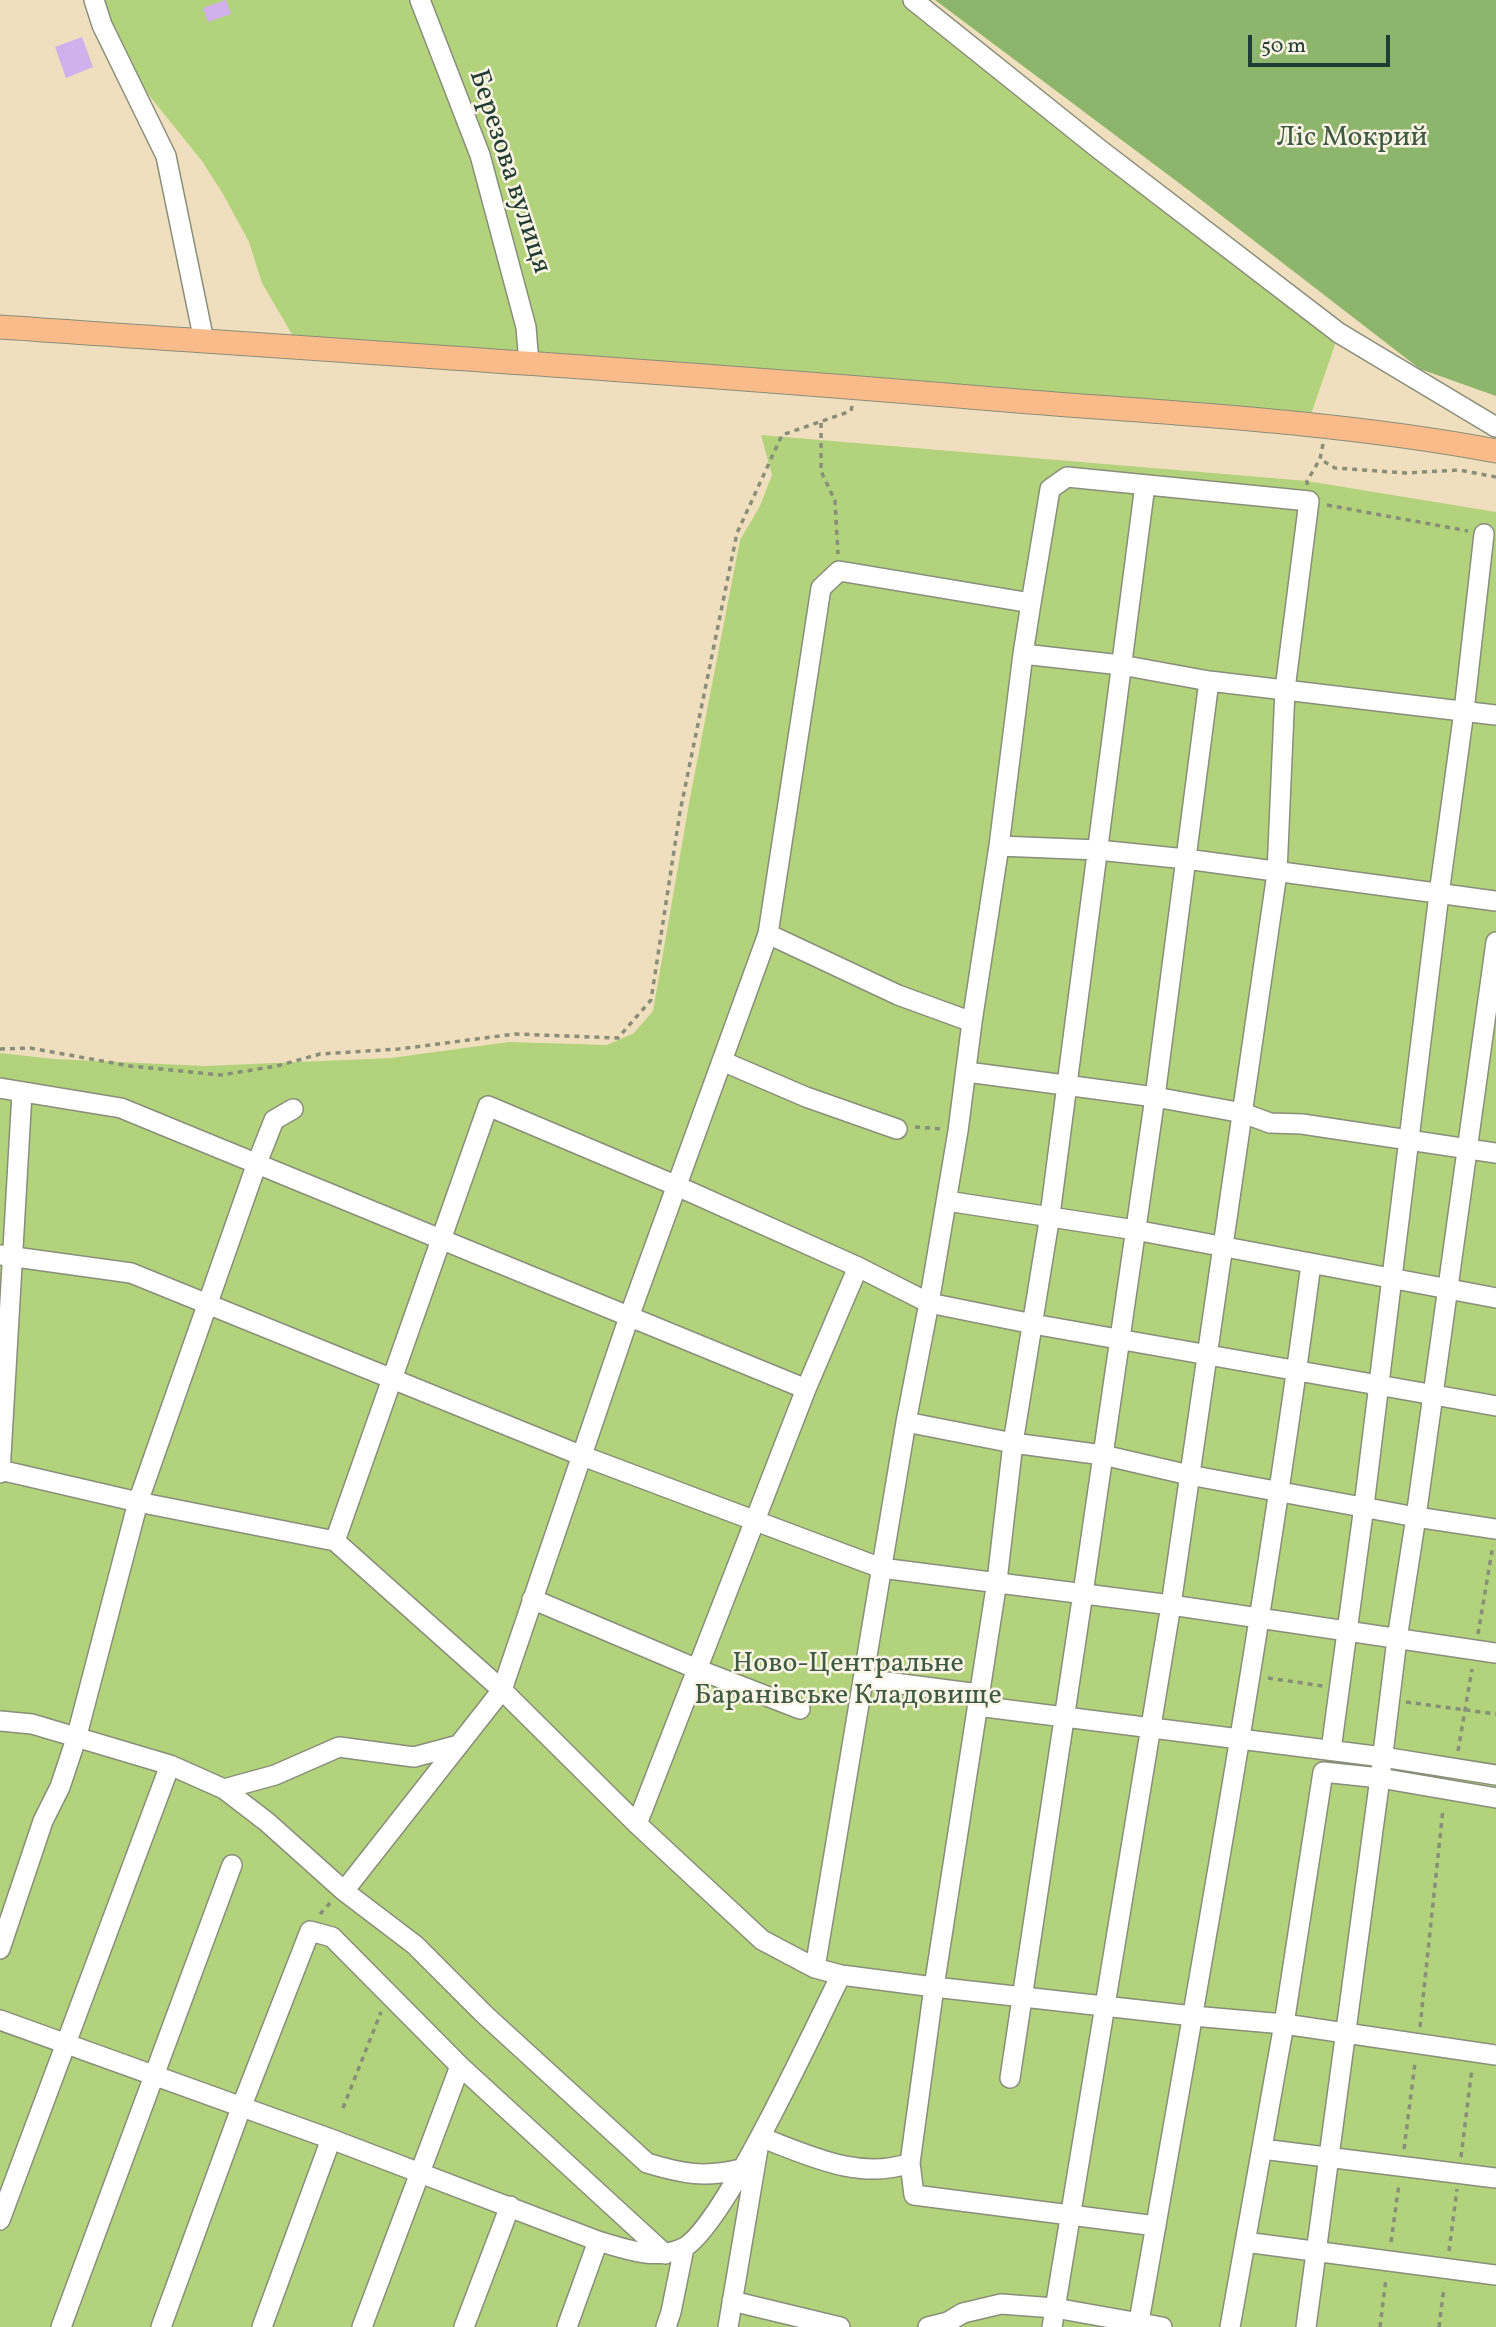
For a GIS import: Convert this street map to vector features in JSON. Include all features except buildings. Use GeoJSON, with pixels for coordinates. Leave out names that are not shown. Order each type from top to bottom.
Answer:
{"type":"FeatureCollection","features":[{"type":"Feature","properties":{"kind":"main road"},"geometry":{"type":"LineString","coordinates":[[0,327],[859,388],[1325,428],[1433,439],[1496,451]]}},
{"type":"Feature","properties":{"kind":"street"},"geometry":{"type":"LineString","coordinates":[[94,0],[102,25],[166,156],[204,341]]}},
{"type":"Feature","properties":{"kind":"street","name":"Березова вулиця"},"geometry":{"type":"LineString","coordinates":[[420,0],[480,155],[526,327],[528,365]]}},
{"type":"Feature","properties":{"kind":"street"},"geometry":{"type":"LineString","coordinates":[[913,0],[1099,149],[1339,333],[1496,427]]}},
{"type":"Feature","properties":{"kind":"street"},"geometry":{"type":"LineString","coordinates":[[815,1968],[906,1422],[947,1201],[999,846],[1023,654],[1050,489],[1067,477],[1309,501],[1285,689],[1277,873],[1171,1605],[1053,2318]]}},
{"type":"Feature","properties":{"kind":"street"},"geometry":{"type":"LineString","coordinates":[[1145,485],[1050,1215],[1013,1443],[997,1581],[933,1987],[911,2163],[914,2195],[1156,2226]]}},
{"type":"Feature","properties":{"kind":"street"},"geometry":{"type":"LineString","coordinates":[[1331,1750],[1364,1506],[1484,534]]}},
{"type":"Feature","properties":{"kind":"street"},"geometry":{"type":"LineString","coordinates":[[344,1891],[502,1690],[580,1455],[768,934],[821,588],[839,571],[1031,603]]}},
{"type":"Feature","properties":{"kind":"street"},"geometry":{"type":"LineString","coordinates":[[1023,654],[1121,665],[1209,681],[1496,715]]}},
{"type":"Feature","properties":{"kind":"street"},"geometry":{"type":"LineString","coordinates":[[1010,2078],[1155,1097],[1209,681]]}},
{"type":"Feature","properties":{"kind":"street"},"geometry":{"type":"LineString","coordinates":[[999,846],[1098,850],[1186,859],[1496,901]]}},
{"type":"Feature","properties":{"kind":"street"},"geometry":{"type":"LineString","coordinates":[[768,934],[898,995],[972,1021]]}},
{"type":"Feature","properties":{"kind":"street"},"geometry":{"type":"LineString","coordinates":[[1306,2327],[1397,1639],[1496,942]]}},
{"type":"Feature","properties":{"kind":"street"},"geometry":{"type":"LineString","coordinates":[[722,1061],[806,1097],[897,1129]]}},
{"type":"Feature","properties":{"kind":"street"},"geometry":{"type":"LineString","coordinates":[[967,1072],[1155,1097],[1243,1113],[1270,1123],[1302,1124],[1496,1153]]}},
{"type":"Feature","properties":{"kind":"street"},"geometry":{"type":"LineString","coordinates":[[0,1088],[121,1108],[806,1389]]}},
{"type":"Feature","properties":{"kind":"street"},"geometry":{"type":"LineString","coordinates":[[22,1093],[7,1256],[0,1471],[138,1502],[335,1541],[502,1690],[637,1824],[762,1940],[815,1968],[841,1975],[933,1987],[1284,2024],[1496,2055]]}},
{"type":"Feature","properties":{"kind":"street"},"geometry":{"type":"LineString","coordinates":[[335,1541],[488,1106],[677,1186],[929,1303],[1032,1325],[1496,1406]]}},
{"type":"Feature","properties":{"kind":"street"},"geometry":{"type":"LineString","coordinates":[[0,1948],[43,1821],[60,1787],[75,1739],[138,1502],[257,1163],[274,1120],[293,1109]]}},
{"type":"Feature","properties":{"kind":"street"},"geometry":{"type":"LineString","coordinates":[[947,1201],[1135,1230],[1496,1298]]}},
{"type":"Feature","properties":{"kind":"street"},"geometry":{"type":"LineString","coordinates":[[7,1256],[131,1273],[580,1455],[881,1569],[997,1581],[1496,1653]]}},
{"type":"Feature","properties":{"kind":"street"},"geometry":{"type":"LineString","coordinates":[[1138,2325],[1193,2016],[1279,1491],[1311,1264]]}},
{"type":"Feature","properties":{"kind":"street"},"geometry":{"type":"LineString","coordinates":[[637,1824],[806,1389],[858,1268]]}},
{"type":"Feature","properties":{"kind":"street"},"geometry":{"type":"LineString","coordinates":[[906,1422],[1013,1443],[1103,1455],[1189,1475],[1496,1529]]}},
{"type":"Feature","properties":{"kind":"street"},"geometry":{"type":"LineString","coordinates":[[532,1599],[697,1669],[800,1709]]}},
{"type":"Feature","properties":{"kind":"street"},"geometry":{"type":"LineString","coordinates":[[863,1679],[1065,1718],[1382,1756],[1496,1775]]}},
{"type":"Feature","properties":{"kind":"street"},"geometry":{"type":"LineString","coordinates":[[0,1721],[32,1724],[75,1739],[170,1765],[224,1789],[267,1822],[344,1891],[415,1945],[485,2015],[647,2163],[677,2172],[716,2176],[741,2169]]}},
{"type":"Feature","properties":{"kind":"street"},"geometry":{"type":"LineString","coordinates":[[224,1789],[275,1775],[339,1747],[414,1757],[459,1745]]}},
{"type":"Feature","properties":{"kind":"street"},"geometry":{"type":"LineString","coordinates":[[0,2220],[170,1765]]}},
{"type":"Feature","properties":{"kind":"street"},"geometry":{"type":"LineString","coordinates":[[1230,2327],[1284,2024],[1323,1772],[1380,1778],[1496,1798]]}},
{"type":"Feature","properties":{"kind":"street"},"geometry":{"type":"LineString","coordinates":[[61,2327],[232,1865]]}},
{"type":"Feature","properties":{"kind":"street"},"geometry":{"type":"LineString","coordinates":[[161,2327],[241,2108],[310,1931],[332,1937],[460,2066],[665,2254]]}},
{"type":"Feature","properties":{"kind":"street"},"geometry":{"type":"LineString","coordinates":[[666,2327],[684,2249],[714,2216],[760,2137],[841,1975]]}},
{"type":"Feature","properties":{"kind":"street"},"geometry":{"type":"LineString","coordinates":[[0,2020],[331,2139],[598,2241],[634,2252],[665,2254],[684,2249]]}},
{"type":"Feature","properties":{"kind":"street"},"geometry":{"type":"LineString","coordinates":[[362,2327],[460,2066]]}},
{"type":"Feature","properties":{"kind":"street"},"geometry":{"type":"LineString","coordinates":[[760,2137],[844,2168],[893,2169],[911,2163]]}},
{"type":"Feature","properties":{"kind":"street"},"geometry":{"type":"LineString","coordinates":[[728,2327],[760,2137]]}},
{"type":"Feature","properties":{"kind":"street"},"geometry":{"type":"LineString","coordinates":[[262,2327],[331,2139]]}},
{"type":"Feature","properties":{"kind":"street"},"geometry":{"type":"LineString","coordinates":[[1262,2149],[1496,2178]]}},
{"type":"Feature","properties":{"kind":"street"},"geometry":{"type":"LineString","coordinates":[[464,2327],[510,2206]]}},
{"type":"Feature","properties":{"kind":"street"},"geometry":{"type":"LineString","coordinates":[[567,2327],[598,2241]]}},
{"type":"Feature","properties":{"kind":"street"},"geometry":{"type":"LineString","coordinates":[[1245,2242],[1496,2275]]}},
{"type":"Feature","properties":{"kind":"street"},"geometry":{"type":"LineString","coordinates":[[732,2301],[840,2327]]}},
{"type":"Feature","properties":{"kind":"street"},"geometry":{"type":"LineString","coordinates":[[928,2327],[948,2324],[963,2313],[1001,2304],[1053,2318],[1162,2327]]}},
{"type":"Feature","properties":{"kind":"path"},"geometry":{"type":"LineString","coordinates":[[0,1049],[30,1048],[130,1066],[221,1075],[277,1066],[320,1054],[399,1049],[516,1034],[618,1038],[650,1000],[680,812],[737,533],[782,435],[851,411],[859,388]]}},
{"type":"Feature","properties":{"kind":"path"},"geometry":{"type":"LineString","coordinates":[[821,423],[821,471],[835,501],[839,571]]}},
{"type":"Feature","properties":{"kind":"path"},"geometry":{"type":"LineString","coordinates":[[1325,428],[1321,459],[1307,481],[1309,501],[1484,534]]}},
{"type":"Feature","properties":{"kind":"path"},"geometry":{"type":"LineString","coordinates":[[1321,459],[1335,468],[1406,472],[1460,470],[1496,477]]}},
{"type":"Feature","properties":{"kind":"path"},"geometry":{"type":"LineString","coordinates":[[897,1129],[923,1127],[958,1131]]}},
{"type":"Feature","properties":{"kind":"path"},"geometry":{"type":"LineString","coordinates":[[310,1931],[322,1910],[344,1891]]}},
{"type":"Feature","properties":{"kind":"path"},"geometry":{"type":"LineString","coordinates":[[343,2108],[388,1993]]}},
{"type":"Feature","properties":{"kind":"green space"},"geometry":{"type":"Polygon","coordinates":[[[94,0],[913,0],[1339,333],[1307,426],[300,348],[262,283],[249,242],[223,194],[202,161],[148,94],[102,25],[94,0]]]}},
{"type":"Feature","properties":{"kind":"green space","name":"Ліс Мокрий"},"geometry":{"type":"Polygon","coordinates":[[[935,0],[1496,0],[1496,396],[1420,369],[1187,189],[935,0]]]}},
{"type":"Feature","properties":{"kind":"green space","name":"Ново-Центральне Баранівське Кладовище"},"geometry":{"type":"Polygon","coordinates":[[[761,435],[1307,481],[1496,512],[1496,2327],[0,2327],[0,1053],[54,1059],[205,1066],[391,1058],[509,1042],[607,1045],[634,1033],[653,1011],[690,798],[740,540],[760,506],[772,475],[761,435]]]}}]}
